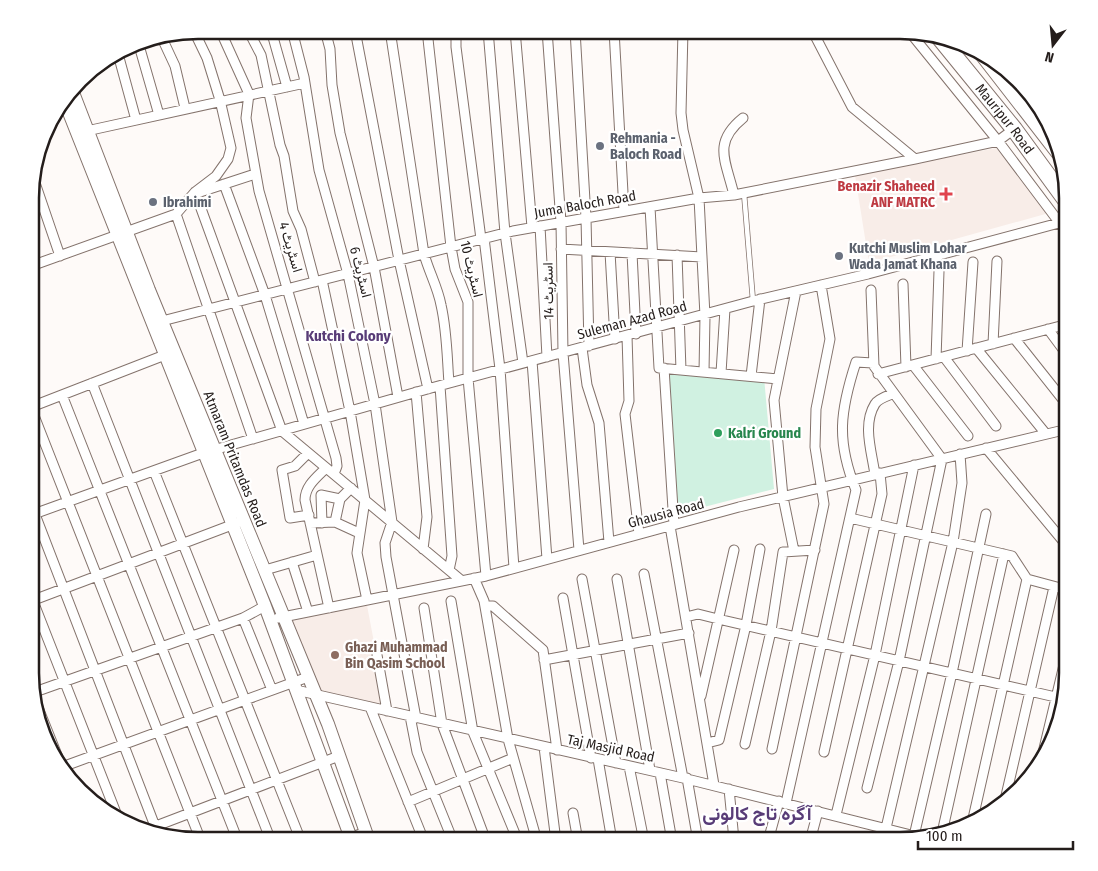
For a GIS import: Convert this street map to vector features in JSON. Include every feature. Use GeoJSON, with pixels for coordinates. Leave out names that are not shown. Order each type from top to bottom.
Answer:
{"type":"FeatureCollection","features":[{"type":"Feature","properties":{"kind":"highway","name":"Mauripur Road"},"geometry":{"type":"LineString","coordinates":[[946,45],[1014,129],[1059,190]]}},
{"type":"Feature","properties":{"kind":"highway","name":"Mauripur Road"},"geometry":{"type":"LineString","coordinates":[[996,71],[1046,136]]}},
{"type":"Feature","properties":{"kind":"main road","name":"Atmaram Pritamdas Road"},"geometry":{"type":"LineString","coordinates":[[74,98],[83,132],[122,234],[238,522],[265,606],[345,832]]}},
{"type":"Feature","properties":{"kind":"main road","name":"Atmaram Pritamdas Road"},"geometry":{"type":"LineString","coordinates":[[68,106],[83,132]]}},
{"type":"Feature","properties":{"kind":"main road","name":"Atmaram Pritamdas Road"},"geometry":{"type":"LineString","coordinates":[[122,234],[162,321],[170,353]]}},
{"type":"Feature","properties":{"kind":"main road","name":"Atmaram Pritamdas Road"},"geometry":{"type":"LineString","coordinates":[[238,522],[264,570],[284,616],[316,694],[367,832]]}},
{"type":"Feature","properties":{"kind":"street"},"geometry":{"type":"LineString","coordinates":[[39,263],[176,214],[194,194],[216,176],[228,160],[231,148],[220,100],[207,58],[198,39]]}},
{"type":"Feature","properties":{"kind":"street"},"geometry":{"type":"LineString","coordinates":[[224,39],[249,94]]}},
{"type":"Feature","properties":{"kind":"street"},"geometry":{"type":"LineString","coordinates":[[253,39],[261,55],[270,90],[293,211],[319,281],[350,411],[364,500],[357,553],[366,600]]}},
{"type":"Feature","properties":{"kind":"street"},"geometry":{"type":"LineString","coordinates":[[274,39],[287,87]]}},
{"type":"Feature","properties":{"kind":"street","name":"اسٹریٹ 6"},"geometry":{"type":"LineString","coordinates":[[294,39],[305,83],[319,170],[348,274],[375,404],[392,522]]}},
{"type":"Feature","properties":{"kind":"street"},"geometry":{"type":"LineString","coordinates":[[327,39],[330,49],[332,85],[340,133],[374,267],[398,398]]}},
{"type":"Feature","properties":{"kind":"street"},"geometry":{"type":"LineString","coordinates":[[357,39],[399,260],[428,389]]}},
{"type":"Feature","properties":{"kind":"street"},"geometry":{"type":"LineString","coordinates":[[391,39],[424,254],[441,304],[449,383]]}},
{"type":"Feature","properties":{"kind":"street","name":"اسٹریٹ 10"},"geometry":{"type":"LineString","coordinates":[[427,39],[451,247],[455,269],[468,302],[468,378],[486,576]]}},
{"type":"Feature","properties":{"kind":"street"},"geometry":{"type":"LineString","coordinates":[[457,39],[500,369],[514,568]]}},
{"type":"Feature","properties":{"kind":"street"},"geometry":{"type":"LineString","coordinates":[[489,39],[505,233],[527,362],[547,559]]}},
{"type":"Feature","properties":{"kind":"street"},"geometry":{"type":"LineString","coordinates":[[516,39],[536,227],[547,357]]}},
{"type":"Feature","properties":{"kind":"street","name":"اسٹریٹ 14"},"geometry":{"type":"LineString","coordinates":[[548,39],[560,222],[563,353],[579,550]]}},
{"type":"Feature","properties":{"kind":"street"},"geometry":{"type":"LineString","coordinates":[[576,39],[586,218],[585,347],[587,385],[599,422],[609,542]]}},
{"type":"Feature","properties":{"kind":"street"},"geometry":{"type":"LineString","coordinates":[[614,39],[624,211]]}},
{"type":"Feature","properties":{"kind":"street"},"geometry":{"type":"LineString","coordinates":[[683,39],[683,130],[699,198],[705,316],[704,372]]}},
{"type":"Feature","properties":{"kind":"street"},"geometry":{"type":"LineString","coordinates":[[817,39],[852,107],[916,159]]}},
{"type":"Feature","properties":{"kind":"street"},"geometry":{"type":"LineString","coordinates":[[916,40],[998,141],[1059,223]]}},
{"type":"Feature","properties":{"kind":"street"},"geometry":{"type":"LineString","coordinates":[[164,42],[176,66],[184,108]]}},
{"type":"Feature","properties":{"kind":"street"},"geometry":{"type":"LineString","coordinates":[[140,49],[158,114]]}},
{"type":"Feature","properties":{"kind":"street"},"geometry":{"type":"LineString","coordinates":[[119,59],[136,120]]}},
{"type":"Feature","properties":{"kind":"street"},"geometry":{"type":"LineString","coordinates":[[83,132],[220,100],[305,83]]}},
{"type":"Feature","properties":{"kind":"street","name":"اسٹریٹ 4"},"geometry":{"type":"LineString","coordinates":[[249,94],[246,118],[256,174],[326,418],[336,458],[337,466],[334,474]]}},
{"type":"Feature","properties":{"kind":"street"},"geometry":{"type":"LineString","coordinates":[[734,195],[723,145],[733,126],[743,118]]}},
{"type":"Feature","properties":{"kind":"street","name":"Juma Baloch Road"},"geometry":{"type":"LineString","coordinates":[[162,321],[505,233],[699,198],[734,195],[916,159],[998,141],[1014,129]]}},
{"type":"Feature","properties":{"kind":"street"},"geometry":{"type":"LineString","coordinates":[[194,194],[256,174]]}},
{"type":"Feature","properties":{"kind":"street"},"geometry":{"type":"LineString","coordinates":[[224,184],[265,295],[304,424]]}},
{"type":"Feature","properties":{"kind":"street"},"geometry":{"type":"LineString","coordinates":[[194,194],[282,431],[462,581]]}},
{"type":"Feature","properties":{"kind":"street"},"geometry":{"type":"LineString","coordinates":[[39,195],[60,256]]}},
{"type":"Feature","properties":{"kind":"street"},"geometry":{"type":"LineString","coordinates":[[650,207],[659,368],[778,379]]}},
{"type":"Feature","properties":{"kind":"street"},"geometry":{"type":"LineString","coordinates":[[176,214],[253,439]]}},
{"type":"Feature","properties":{"kind":"street","name":"Suleman Azad Road"},"geometry":{"type":"LineString","coordinates":[[39,512],[209,451],[416,392],[705,316],[757,300],[1059,223]]}},
{"type":"Feature","properties":{"kind":"street"},"geometry":{"type":"LineString","coordinates":[[561,249],[702,257]]}},
{"type":"Feature","properties":{"kind":"street"},"geometry":{"type":"LineString","coordinates":[[610,252],[615,339]]}},
{"type":"Feature","properties":{"kind":"street"},"geometry":{"type":"LineString","coordinates":[[632,253],[629,400],[625,414],[639,534]]}},
{"type":"Feature","properties":{"kind":"street"},"geometry":{"type":"LineString","coordinates":[[677,256],[681,370]]}},
{"type":"Feature","properties":{"kind":"street"},"geometry":{"type":"LineString","coordinates":[[993,344],[996,261]]}},
{"type":"Feature","properties":{"kind":"street"},"geometry":{"type":"LineString","coordinates":[[973,262],[971,350],[1046,434]]}},
{"type":"Feature","properties":{"kind":"street"},"geometry":{"type":"LineString","coordinates":[[939,271],[940,358],[996,426]]}},
{"type":"Feature","properties":{"kind":"street"},"geometry":{"type":"LineString","coordinates":[[903,284],[909,366],[968,436]]}},
{"type":"Feature","properties":{"kind":"street"},"geometry":{"type":"LineString","coordinates":[[772,749],[824,504],[815,447],[816,409],[830,339],[821,285]]}},
{"type":"Feature","properties":{"kind":"street"},"geometry":{"type":"LineString","coordinates":[[867,788],[899,661],[942,459],[878,374],[874,363],[871,290]]}},
{"type":"Feature","properties":{"kind":"street"},"geometry":{"type":"LineString","coordinates":[[794,551],[783,496],[774,400],[796,291]]}},
{"type":"Feature","properties":{"kind":"street"},"geometry":{"type":"LineString","coordinates":[[751,376],[757,300]]}},
{"type":"Feature","properties":{"kind":"street"},"geometry":{"type":"LineString","coordinates":[[721,373],[726,309]]}},
{"type":"Feature","properties":{"kind":"street"},"geometry":{"type":"LineString","coordinates":[[878,374],[1059,326]]}},
{"type":"Feature","properties":{"kind":"street"},"geometry":{"type":"LineString","coordinates":[[1048,329],[1059,344]]}},
{"type":"Feature","properties":{"kind":"street"},"geometry":{"type":"LineString","coordinates":[[1014,338],[1059,395]]}},
{"type":"Feature","properties":{"kind":"street"},"geometry":{"type":"LineString","coordinates":[[39,405],[170,353]]}},
{"type":"Feature","properties":{"kind":"street"},"geometry":{"type":"LineString","coordinates":[[771,832],[782,802],[823,643],[856,490],[852,480],[842,426],[844,398],[856,362],[874,363]]}},
{"type":"Feature","properties":{"kind":"street"},"geometry":{"type":"LineString","coordinates":[[664,368],[672,525],[714,785]]}},
{"type":"Feature","properties":{"kind":"street"},"geometry":{"type":"LineString","coordinates":[[92,383],[268,832]]}},
{"type":"Feature","properties":{"kind":"street"},"geometry":{"type":"LineString","coordinates":[[440,386],[452,556],[449,570]]}},
{"type":"Feature","properties":{"kind":"street"},"geometry":{"type":"LineString","coordinates":[[416,392],[427,517],[423,549]]}},
{"type":"Feature","properties":{"kind":"street"},"geometry":{"type":"LineString","coordinates":[[824,752],[882,494],[869,436],[870,419],[876,402],[892,394]]}},
{"type":"Feature","properties":{"kind":"street"},"geometry":{"type":"LineString","coordinates":[[62,395],[234,832]]}},
{"type":"Feature","properties":{"kind":"street"},"geometry":{"type":"LineString","coordinates":[[39,428],[198,832]]}},
{"type":"Feature","properties":{"kind":"street","name":"Ghausia Road"},"geometry":{"type":"LineString","coordinates":[[270,619],[486,576],[783,496],[1059,431]]}},
{"type":"Feature","properties":{"kind":"street"},"geometry":{"type":"LineString","coordinates":[[986,448],[1059,536]]}},
{"type":"Feature","properties":{"kind":"street"},"geometry":{"type":"LineString","coordinates":[[308,453],[295,466],[282,470],[290,518],[335,522],[359,533]]}},
{"type":"Feature","properties":{"kind":"street"},"geometry":{"type":"LineString","coordinates":[[886,828],[953,542],[962,483],[960,454]]}},
{"type":"Feature","properties":{"kind":"street"},"geometry":{"type":"LineString","coordinates":[[836,815],[875,655],[914,465]]}},
{"type":"Feature","properties":{"kind":"street"},"geometry":{"type":"LineString","coordinates":[[326,468],[312,482],[305,494],[329,608]]}},
{"type":"Feature","properties":{"kind":"street"},"geometry":{"type":"LineString","coordinates":[[154,471],[297,832]]}},
{"type":"Feature","properties":{"kind":"street"},"geometry":{"type":"LineString","coordinates":[[335,522],[340,499],[351,488]]}},
{"type":"Feature","properties":{"kind":"street"},"geometry":{"type":"LineString","coordinates":[[322,522],[321,495],[340,499]]}},
{"type":"Feature","properties":{"kind":"street"},"geometry":{"type":"LineString","coordinates":[[914,831],[952,673],[986,514]]}},
{"type":"Feature","properties":{"kind":"street"},"geometry":{"type":"LineString","coordinates":[[850,518],[1012,556],[1027,579],[1059,587]]}},
{"type":"Feature","properties":{"kind":"street"},"geometry":{"type":"LineString","coordinates":[[39,596],[128,565],[238,522]]}},
{"type":"Feature","properties":{"kind":"street"},"geometry":{"type":"LineString","coordinates":[[392,522],[385,544],[417,752],[449,832]]}},
{"type":"Feature","properties":{"kind":"street"},"geometry":{"type":"LineString","coordinates":[[39,529],[155,827]]}},
{"type":"Feature","properties":{"kind":"street"},"geometry":{"type":"LineString","coordinates":[[707,743],[719,740],[746,625],[760,549]]}},
{"type":"Feature","properties":{"kind":"street"},"geometry":{"type":"LineString","coordinates":[[700,702],[734,550]]}},
{"type":"Feature","properties":{"kind":"street"},"geometry":{"type":"LineString","coordinates":[[745,744],[771,631],[783,552],[815,550]]}},
{"type":"Feature","properties":{"kind":"street"},"geometry":{"type":"LineString","coordinates":[[944,826],[1004,554]]}},
{"type":"Feature","properties":{"kind":"street"},"geometry":{"type":"LineString","coordinates":[[264,570],[318,555]]}},
{"type":"Feature","properties":{"kind":"street"},"geometry":{"type":"LineString","coordinates":[[292,562],[308,612]]}},
{"type":"Feature","properties":{"kind":"street"},"geometry":{"type":"LineString","coordinates":[[644,574],[696,832]]}},
{"type":"Feature","properties":{"kind":"street"},"geometry":{"type":"LineString","coordinates":[[474,578],[485,606],[508,739],[534,832]]}},
{"type":"Feature","properties":{"kind":"street"},"geometry":{"type":"LineString","coordinates":[[617,578],[628,644],[670,832]]}},
{"type":"Feature","properties":{"kind":"street"},"geometry":{"type":"LineString","coordinates":[[582,579],[597,650],[616,763]]}},
{"type":"Feature","properties":{"kind":"street"},"geometry":{"type":"LineString","coordinates":[[974,814],[1027,579]]}},
{"type":"Feature","properties":{"kind":"street"},"geometry":{"type":"LineString","coordinates":[[1007,791],[1028,691],[1054,586]]}},
{"type":"Feature","properties":{"kind":"street"},"geometry":{"type":"LineString","coordinates":[[563,598],[610,832]]}},
{"type":"Feature","properties":{"kind":"street"},"geometry":{"type":"LineString","coordinates":[[451,602],[473,732],[514,832]]}},
{"type":"Feature","properties":{"kind":"street"},"geometry":{"type":"LineString","coordinates":[[40,691],[243,618],[265,606]]}},
{"type":"Feature","properties":{"kind":"street"},"geometry":{"type":"LineString","coordinates":[[485,606],[493,606],[543,650],[557,750]]}},
{"type":"Feature","properties":{"kind":"street"},"geometry":{"type":"LineString","coordinates":[[424,608],[442,724],[483,832]]}},
{"type":"Feature","properties":{"kind":"street"},"geometry":{"type":"LineString","coordinates":[[686,617],[698,614],[718,618],[1057,697]]}},
{"type":"Feature","properties":{"kind":"street"},"geometry":{"type":"LineString","coordinates":[[243,618],[272,690]]}},
{"type":"Feature","properties":{"kind":"street"},"geometry":{"type":"LineString","coordinates":[[39,619],[114,809]]}},
{"type":"Feature","properties":{"kind":"street"},"geometry":{"type":"LineString","coordinates":[[544,660],[689,633]]}},
{"type":"Feature","properties":{"kind":"street"},"geometry":{"type":"LineString","coordinates":[[377,655],[387,711]]}},
{"type":"Feature","properties":{"kind":"street"},"geometry":{"type":"LineString","coordinates":[[68,764],[272,690],[294,686],[308,677]]}},
{"type":"Feature","properties":{"kind":"street","name":"Taj Masjid Road"},"geometry":{"type":"LineString","coordinates":[[294,686],[316,694],[473,732],[685,778],[898,832]]}},
{"type":"Feature","properties":{"kind":"street"},"geometry":{"type":"LineString","coordinates":[[370,707],[420,832]]}},
{"type":"Feature","properties":{"kind":"street"},"geometry":{"type":"LineString","coordinates":[[544,747],[555,832]]}},
{"type":"Feature","properties":{"kind":"street"},"geometry":{"type":"LineString","coordinates":[[160,828],[190,812],[276,778],[339,756]]}},
{"type":"Feature","properties":{"kind":"street"},"geometry":{"type":"LineString","coordinates":[[408,802],[513,758]]}},
{"type":"Feature","properties":{"kind":"street"},"geometry":{"type":"LineString","coordinates":[[629,766],[642,832]]}},
{"type":"Feature","properties":{"kind":"street"},"geometry":{"type":"LineString","coordinates":[[728,789],[733,832]]}},
{"type":"Feature","properties":{"kind":"street"},"geometry":{"type":"LineString","coordinates":[[812,832],[818,811]]}},
{"type":"Feature","properties":{"kind":"street"},"geometry":{"type":"LineString","coordinates":[[573,812],[576,832]]}},
{"type":"Feature","properties":{"kind":"lane"},"geometry":{"type":"LineString","coordinates":[[744,192],[757,300]]}},
{"type":"Feature","properties":{"kind":"shaded area","name":"Benazir Shaheed ANF MATRC"},"geometry":{"type":"Polygon","coordinates":[[[996,148],[1049,213],[869,263],[855,175],[996,148]]]}},
{"type":"Feature","properties":{"kind":"shaded area","name":"Ghazi Muhammad Bin Qasim School"},"geometry":{"type":"Polygon","coordinates":[[[366,600],[387,711],[308,692],[278,618],[366,600]]]}},
{"type":"Feature","properties":{"kind":"green space","name":"Kalri Ground"},"geometry":{"type":"Polygon","coordinates":[[[663,368],[764,377],[774,489],[673,515],[663,368]]]}},
{"type":"Feature","properties":{"kind":"place","name":"Rehmania - Baloch Road"},"geometry":{"type":"Point","coordinates":[600,146]}},
{"type":"Feature","properties":{"kind":"place","name":"Benazir Shaheed ANF MATRC"},"geometry":{"type":"Point","coordinates":[946,194]}},
{"type":"Feature","properties":{"kind":"place","name":"Ibrahimi"},"geometry":{"type":"Point","coordinates":[153,202]}},
{"type":"Feature","properties":{"kind":"place","name":"Kutchi Muslim Lohar Wada Jamat Khana"},"geometry":{"type":"Point","coordinates":[839,256]}},
{"type":"Feature","properties":{"kind":"place","name":"Kalri Ground"},"geometry":{"type":"Point","coordinates":[718,433]}},
{"type":"Feature","properties":{"kind":"place","name":"Ghazi Muhammad Bin Qasim School"},"geometry":{"type":"Point","coordinates":[335,655]}},
{"type":"Feature","properties":{"kind":"district","name":"Kutchi Colony"},"geometry":{"type":"Point","coordinates":[348,336]}},
{"type":"Feature","properties":{"kind":"district","name":"آگرہ تاج کالونی"},"geometry":{"type":"Point","coordinates":[757,813]}}]}
